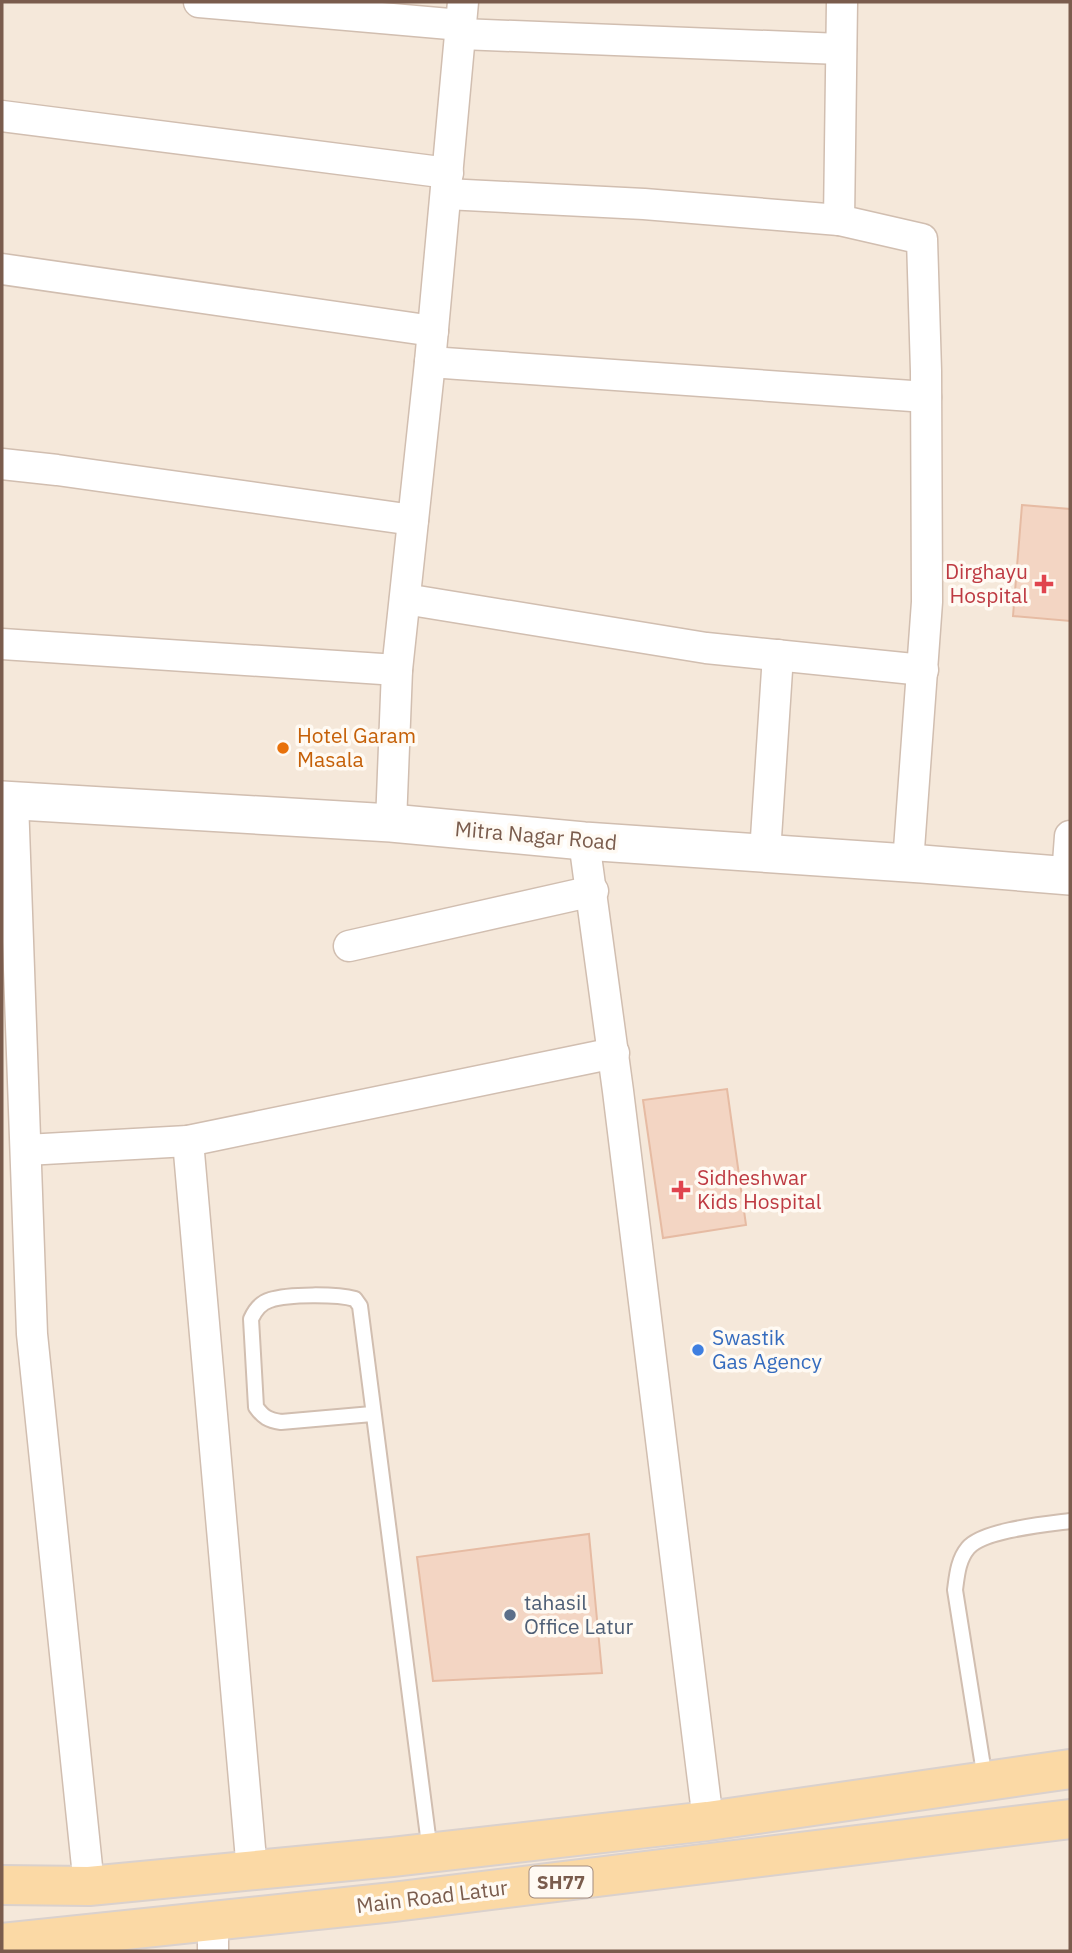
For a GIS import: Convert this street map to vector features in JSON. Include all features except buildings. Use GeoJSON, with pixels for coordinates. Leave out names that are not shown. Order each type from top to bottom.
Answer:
{"type":"FeatureCollection","features":[{"type":"Feature","properties":{"kind":"main road","name":"Main Road Latur"},"geometry":{"type":"LineString","coordinates":[[2,1885],[89,1886],[430,1853],[708,1821],[1070,1769]]}},
{"type":"Feature","properties":{"kind":"main road","name":"Main Road Latur"},"geometry":{"type":"LineString","coordinates":[[2,1943],[50,1938],[100,1942],[213,1936],[407,1901],[1070,1819]]}},
{"type":"Feature","properties":{"kind":"main road"},"geometry":{"type":"LineString","coordinates":[[2,1899],[51,1885]]}},
{"type":"Feature","properties":{"kind":"main road"},"geometry":{"type":"LineString","coordinates":[[2,1932],[50,1938]]}},
{"type":"Feature","properties":{"kind":"street"},"geometry":{"type":"LineString","coordinates":[[200,2],[841,49]]}},
{"type":"Feature","properties":{"kind":"street"},"geometry":{"type":"LineString","coordinates":[[839,220],[842,2]]}},
{"type":"Feature","properties":{"kind":"street"},"geometry":{"type":"LineString","coordinates":[[391,823],[397,670],[430,362],[462,20]]}},
{"type":"Feature","properties":{"kind":"street"},"geometry":{"type":"LineString","coordinates":[[2,116],[447,184],[839,220],[922,239],[927,602],[908,863]]}},
{"type":"Feature","properties":{"kind":"street"},"geometry":{"type":"LineString","coordinates":[[2,269],[433,331]]}},
{"type":"Feature","properties":{"kind":"street"},"geometry":{"type":"LineString","coordinates":[[430,362],[926,397]]}},
{"type":"Feature","properties":{"kind":"street"},"geometry":{"type":"LineString","coordinates":[[2,464],[413,520]]}},
{"type":"Feature","properties":{"kind":"street"},"geometry":{"type":"LineString","coordinates":[[405,599],[706,648],[923,670]]}},
{"type":"Feature","properties":{"kind":"street"},"geometry":{"type":"LineString","coordinates":[[2,644],[397,670]]}},
{"type":"Feature","properties":{"kind":"street"},"geometry":{"type":"LineString","coordinates":[[765,853],[778,655]]}},
{"type":"Feature","properties":{"kind":"street"},"geometry":{"type":"LineString","coordinates":[[7,801],[18,1166],[32,1334],[89,1886]]}},
{"type":"Feature","properties":{"kind":"street","name":"Mitra Nagar Road"},"geometry":{"type":"LineString","coordinates":[[7,801],[391,823],[584,841],[1069,876]]}},
{"type":"Feature","properties":{"kind":"street"},"geometry":{"type":"LineString","coordinates":[[1069,876],[1070,836]]}},
{"type":"Feature","properties":{"kind":"street"},"geometry":{"type":"LineString","coordinates":[[584,841],[614,1053],[708,1821]]}},
{"type":"Feature","properties":{"kind":"street"},"geometry":{"type":"LineString","coordinates":[[349,946],[593,891]]}},
{"type":"Feature","properties":{"kind":"street"},"geometry":{"type":"LineString","coordinates":[[18,1166],[188,1141],[614,1053]]}},
{"type":"Feature","properties":{"kind":"street"},"geometry":{"type":"LineString","coordinates":[[188,1141],[252,1871]]}},
{"type":"Feature","properties":{"kind":"lane"},"geometry":{"type":"LineString","coordinates":[[372,1414],[281,1422],[270,1421],[263,1416],[256,1407],[251,1319],[255,1309],[268,1300],[337,1295],[355,1299],[362,1314],[372,1414],[430,1853]]}},
{"type":"Feature","properties":{"kind":"lane"},"geometry":{"type":"LineString","coordinates":[[985,1780],[955,1590],[959,1565],[969,1546],[1001,1532],[1070,1521]]}},
{"type":"Feature","properties":{"kind":"shaded area"},"geometry":{"type":"Polygon","coordinates":[[[2,2],[1070,2],[1070,1951],[2,1951],[2,2]]]}},
{"type":"Feature","properties":{"kind":"place","name":"Dirghayu Hospital"},"geometry":{"type":"Point","coordinates":[1044,584]}},
{"type":"Feature","properties":{"kind":"place","name":"Hotel Garam Masala"},"geometry":{"type":"Point","coordinates":[283,748]}},
{"type":"Feature","properties":{"kind":"place","name":"Sidheshwar Kids Hospital"},"geometry":{"type":"Point","coordinates":[681,1190]}},
{"type":"Feature","properties":{"kind":"place","name":"Swastik Gas Agency"},"geometry":{"type":"Point","coordinates":[698,1350]}},
{"type":"Feature","properties":{"kind":"place","name":"tahasil Office Latur"},"geometry":{"type":"Point","coordinates":[510,1615]}}]}
